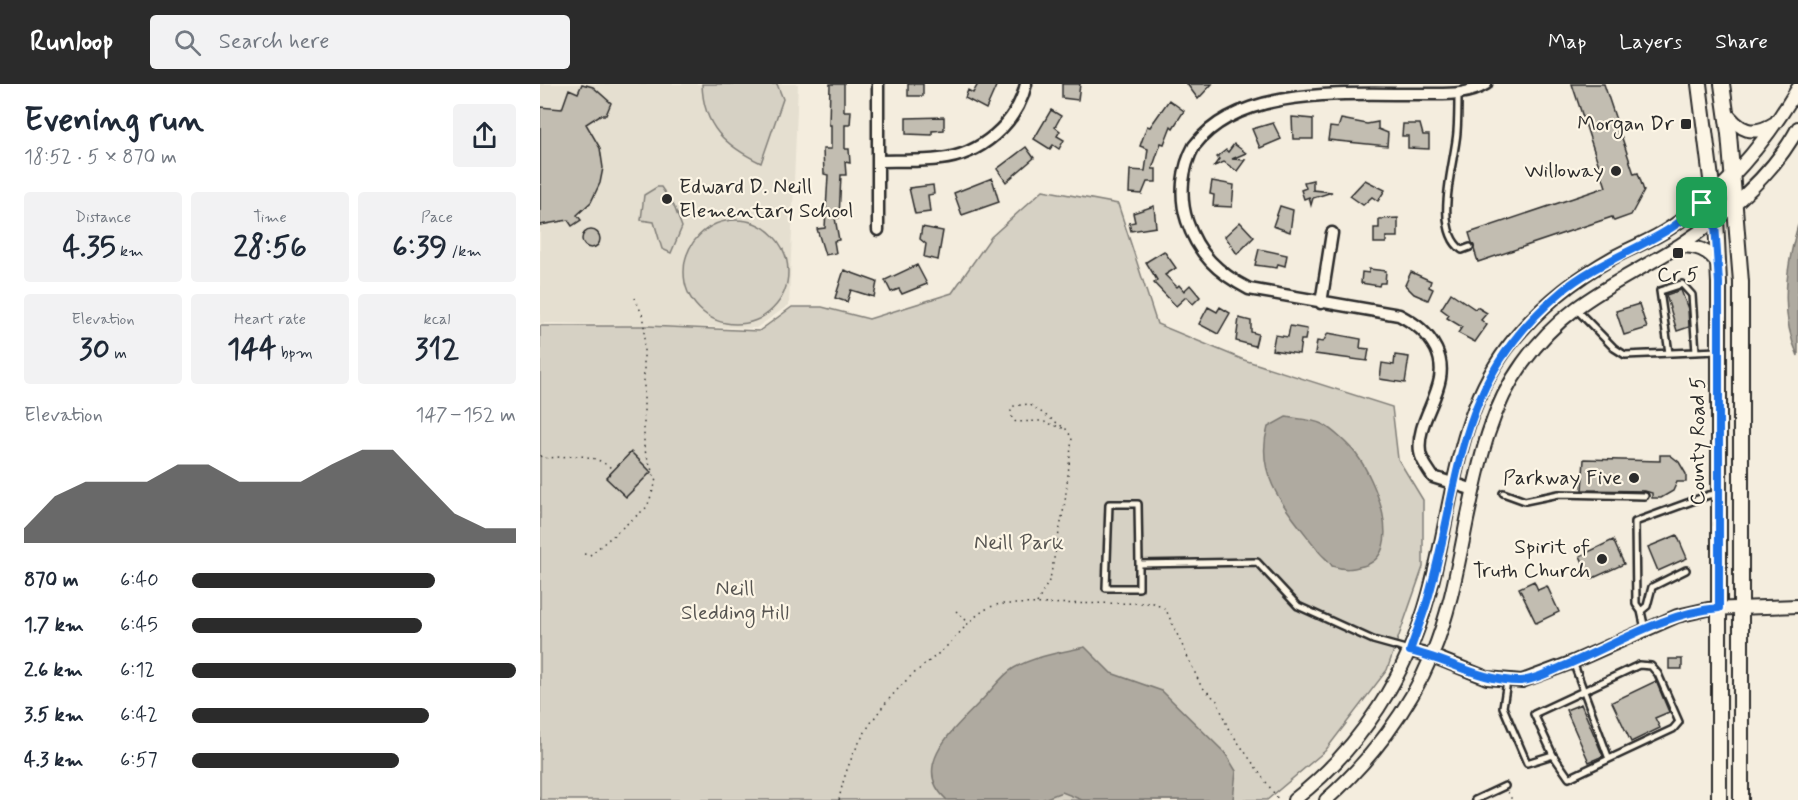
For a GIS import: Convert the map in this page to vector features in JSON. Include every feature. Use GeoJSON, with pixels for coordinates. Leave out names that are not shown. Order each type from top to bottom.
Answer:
{"type":"FeatureCollection","features":[{"type":"Feature","properties":{"kind":"main road","name":"County Road 5"},"geometry":{"type":"LineString","coordinates":[[1699,84],[1716,218],[1718,264],[1719,800]]}},
{"type":"Feature","properties":{"kind":"main road","name":"County Road 5"},"geometry":{"type":"LineString","coordinates":[[1722,84],[1736,201],[1741,282],[1741,800]]}},
{"type":"Feature","properties":{"kind":"street"},"geometry":{"type":"LineString","coordinates":[[878,84],[878,230]]}},
{"type":"Feature","properties":{"kind":"street"},"geometry":{"type":"LineString","coordinates":[[878,161],[941,159],[970,151],[1000,131],[1023,99],[1026,84]]}},
{"type":"Feature","properties":{"kind":"street"},"geometry":{"type":"LineString","coordinates":[[1474,490],[1433,477],[1420,455],[1420,436],[1441,378],[1439,357],[1429,336],[1416,324],[1399,315],[1249,289],[1227,278],[1208,261],[1192,237],[1183,211],[1182,184],[1189,156],[1200,134],[1218,115],[1242,99],[1273,89],[1299,86],[1408,94],[1458,94],[1473,92],[1486,84]]}},
{"type":"Feature","properties":{"kind":"street"},"geometry":{"type":"LineString","coordinates":[[1295,800],[1333,766],[1362,732],[1389,692],[1410,651],[1429,594],[1466,433],[1482,389],[1507,348],[1560,293],[1605,262],[1670,229],[1713,194],[1733,175],[1778,121],[1798,88]]}},
{"type":"Feature","properties":{"kind":"street"},"geometry":{"type":"LineString","coordinates":[[1725,111],[1738,128],[1744,130],[1764,130],[1778,121]]}},
{"type":"Feature","properties":{"kind":"street"},"geometry":{"type":"LineString","coordinates":[[1326,800],[1347,782],[1378,746],[1407,702],[1432,656],[1450,600],[1485,440],[1501,398],[1522,364],[1549,330],[1574,307],[1678,246],[1736,201],[1767,170],[1798,128]]}},
{"type":"Feature","properties":{"kind":"street"},"geometry":{"type":"LineString","coordinates":[[1322,303],[1332,233]]}},
{"type":"Feature","properties":{"kind":"street"},"geometry":{"type":"LineString","coordinates":[[1678,246],[1703,249],[1711,254],[1718,264]]}},
{"type":"Feature","properties":{"kind":"street"},"geometry":{"type":"LineString","coordinates":[[1560,293],[1574,307]]}},
{"type":"Feature","properties":{"kind":"street"},"geometry":{"type":"LineString","coordinates":[[1410,651],[1432,656],[1487,678],[1522,681],[1573,662],[1677,616],[1719,608],[1798,606]]}},
{"type":"Feature","properties":{"kind":"lane"},"geometry":{"type":"LineString","coordinates":[[1458,94],[1457,132],[1447,187],[1447,214],[1455,245],[1462,250],[1470,247]]}},
{"type":"Feature","properties":{"kind":"lane"},"geometry":{"type":"LineString","coordinates":[[1669,353],[1660,291],[1682,284],[1692,295],[1696,352]]}},
{"type":"Feature","properties":{"kind":"lane"},"geometry":{"type":"LineString","coordinates":[[1574,307],[1614,348],[1625,355],[1719,351]]}},
{"type":"Feature","properties":{"kind":"lane"},"geometry":{"type":"LineString","coordinates":[[1503,493],[1525,501],[1559,494],[1645,496]]}},
{"type":"Feature","properties":{"kind":"lane"},"geometry":{"type":"LineString","coordinates":[[1645,629],[1641,611],[1636,604],[1635,522],[1709,495],[1719,494]]}},
{"type":"Feature","properties":{"kind":"lane"},"geometry":{"type":"LineString","coordinates":[[1109,504],[1138,504],[1139,564],[1139,588],[1106,588],[1109,504]]}},
{"type":"Feature","properties":{"kind":"lane"},"geometry":{"type":"LineString","coordinates":[[1139,564],[1257,562],[1298,606],[1373,640],[1410,651]]}},
{"type":"Feature","properties":{"kind":"lane"},"geometry":{"type":"LineString","coordinates":[[1641,611],[1647,606],[1652,587],[1686,570]]}},
{"type":"Feature","properties":{"kind":"lane"},"geometry":{"type":"LineString","coordinates":[[1573,662],[1582,692],[1609,759]]}},
{"type":"Feature","properties":{"kind":"lane"},"geometry":{"type":"LineString","coordinates":[[1645,664],[1651,666],[1658,674],[1679,722],[1673,729],[1569,778],[1553,754],[1534,714],[1645,664]]}},
{"type":"Feature","properties":{"kind":"lane"},"geometry":{"type":"LineString","coordinates":[[1508,680],[1503,707],[1527,763],[1553,754]]}},
{"type":"Feature","properties":{"kind":"lane"},"geometry":{"type":"LineString","coordinates":[[1475,800],[1505,786]]}},
{"type":"Feature","properties":{"kind":"path"},"geometry":{"type":"LineString","coordinates":[[584,554],[590,555],[647,507],[656,482],[644,448],[644,319],[635,298]]}},
{"type":"Feature","properties":{"kind":"path"},"geometry":{"type":"LineString","coordinates":[[1036,604],[1050,579],[1065,502],[1072,438],[1066,429],[1029,404],[1014,406],[1011,411],[1012,419],[1016,422],[1041,421],[1066,429]]}},
{"type":"Feature","properties":{"kind":"path"},"geometry":{"type":"LineString","coordinates":[[540,456],[545,458],[587,455],[599,459],[614,470]]}},
{"type":"Feature","properties":{"kind":"path"},"geometry":{"type":"LineString","coordinates":[[839,800],[846,771],[868,725],[899,687],[949,644],[986,607],[1000,604],[1154,603],[1166,610],[1201,686],[1217,701],[1228,728],[1278,799]]}},
{"type":"Feature","properties":{"kind":"path"},"geometry":{"type":"LineString","coordinates":[[956,611],[969,623]]}},
{"type":"Feature","properties":{"kind":"shaded area","name":"Edward D. Neill Elementary School"},"geometry":{"type":"Polygon","coordinates":[[[540,84],[798,84],[789,305],[756,328],[540,323],[540,84]]]}},
{"type":"Feature","properties":{"kind":"shaded area"},"geometry":{"type":"Polygon","coordinates":[[[1798,225],[1798,356],[1788,324],[1786,291],[1790,258],[1798,225]]]}},
{"type":"Feature","properties":{"kind":"shaded area"},"geometry":{"type":"Polygon","coordinates":[[[1286,417],[1314,421],[1326,426],[1349,446],[1363,465],[1378,496],[1383,514],[1385,531],[1383,547],[1376,559],[1355,568],[1344,569],[1332,566],[1276,493],[1265,462],[1265,445],[1268,427],[1286,417]]]}},
{"type":"Feature","properties":{"kind":"shaded area"},"geometry":{"type":"Polygon","coordinates":[[[1085,647],[1111,673],[1162,691],[1225,753],[1236,771],[1233,800],[1082,800],[1062,792],[1041,800],[947,800],[936,787],[932,774],[934,760],[950,734],[1014,668],[1040,657],[1085,647]]]}},
{"type":"Feature","properties":{"kind":"green space"},"geometry":{"type":"Polygon","coordinates":[[[702,84],[777,84],[783,99],[761,163],[737,150],[719,133],[707,112],[702,84]]]}},
{"type":"Feature","properties":{"kind":"green space"},"geometry":{"type":"Polygon","coordinates":[[[661,187],[674,206],[682,227],[671,253],[662,249],[654,222],[641,220],[644,195],[661,187]]]}},
{"type":"Feature","properties":{"kind":"green space","name":"Neill Park"},"geometry":{"type":"Polygon","coordinates":[[[1043,190],[1118,204],[1157,324],[1244,360],[1392,407],[1398,459],[1423,500],[1423,567],[1387,670],[1325,751],[1267,800],[540,800],[540,326],[647,326],[759,331],[792,307],[822,307],[869,319],[952,293],[991,237],[1043,190]]]}},
{"type":"Feature","properties":{"kind":"green space"},"geometry":{"type":"Polygon","coordinates":[[[736,220],[756,224],[773,235],[784,252],[788,272],[784,292],[773,309],[756,320],[736,324],[716,320],[699,309],[688,292],[684,272],[688,252],[699,235],[716,224],[736,220]]]}},
{"type":"Feature","properties":{"kind":"building"},"geometry":{"type":"Polygon","coordinates":[[[582,84],[593,87],[611,103],[606,115],[600,115],[586,124],[600,148],[603,168],[600,183],[591,202],[577,215],[581,220],[572,226],[568,220],[540,225],[540,107],[562,109],[569,89],[578,93],[582,84]]]}},
{"type":"Feature","properties":{"kind":"building"},"geometry":{"type":"Polygon","coordinates":[[[830,84],[844,84],[844,111],[851,111],[850,125],[845,125],[845,149],[849,149],[850,163],[845,162],[846,175],[841,175],[839,218],[835,218],[839,240],[834,241],[836,253],[825,255],[817,229],[825,228],[828,175],[824,174],[823,149],[831,149],[830,84]]]}},
{"type":"Feature","properties":{"kind":"building"},"geometry":{"type":"Polygon","coordinates":[[[908,84],[923,84],[923,96],[908,96],[908,84]]]}},
{"type":"Feature","properties":{"kind":"building"},"geometry":{"type":"Polygon","coordinates":[[[978,84],[997,84],[986,109],[965,98],[968,90],[973,93],[978,84]]]}},
{"type":"Feature","properties":{"kind":"building"},"geometry":{"type":"Polygon","coordinates":[[[1062,84],[1080,84],[1078,100],[1062,98],[1062,84]]]}},
{"type":"Feature","properties":{"kind":"building"},"geometry":{"type":"Polygon","coordinates":[[[1187,84],[1212,84],[1198,99],[1187,84]]]}},
{"type":"Feature","properties":{"kind":"building","name":"Willoway"},"geometry":{"type":"Polygon","coordinates":[[[1572,84],[1604,84],[1634,174],[1638,173],[1644,191],[1631,215],[1614,221],[1612,217],[1478,262],[1469,233],[1606,187],[1572,84]]]}},
{"type":"Feature","properties":{"kind":"building"},"geometry":{"type":"Polygon","coordinates":[[[1169,100],[1184,111],[1173,128],[1171,126],[1164,144],[1161,143],[1152,169],[1156,169],[1156,182],[1147,182],[1142,194],[1129,193],[1130,170],[1145,171],[1148,149],[1140,146],[1147,126],[1150,127],[1169,100]]]}},
{"type":"Feature","properties":{"kind":"building"},"geometry":{"type":"Polygon","coordinates":[[[1051,110],[1061,116],[1055,127],[1060,131],[1057,136],[1064,140],[1059,149],[1053,145],[1050,149],[1034,139],[1051,110]]]}},
{"type":"Feature","properties":{"kind":"building"},"geometry":{"type":"Polygon","coordinates":[[[944,117],[944,130],[932,131],[932,135],[906,134],[906,118],[944,117]]]}},
{"type":"Feature","properties":{"kind":"building"},"geometry":{"type":"Polygon","coordinates":[[[1292,117],[1313,119],[1313,139],[1293,139],[1292,117]]]}},
{"type":"Feature","properties":{"kind":"building"},"geometry":{"type":"Polygon","coordinates":[[[1341,119],[1367,124],[1378,122],[1378,129],[1388,133],[1387,146],[1328,140],[1330,127],[1338,128],[1341,119]]]}},
{"type":"Feature","properties":{"kind":"building"},"geometry":{"type":"Polygon","coordinates":[[[1273,123],[1281,139],[1260,148],[1252,129],[1273,123]]]}},
{"type":"Feature","properties":{"kind":"building"},"geometry":{"type":"Polygon","coordinates":[[[1403,124],[1420,124],[1423,135],[1429,135],[1429,149],[1408,148],[1408,136],[1402,136],[1403,124]]]}},
{"type":"Feature","properties":{"kind":"building"},"geometry":{"type":"Polygon","coordinates":[[[1234,144],[1246,153],[1232,159],[1245,160],[1237,171],[1224,162],[1214,166],[1219,159],[1217,157],[1226,150],[1228,152],[1234,144]]]}},
{"type":"Feature","properties":{"kind":"building"},"geometry":{"type":"Polygon","coordinates":[[[1026,147],[1034,158],[1006,182],[997,169],[1026,147]]]}},
{"type":"Feature","properties":{"kind":"building"},"geometry":{"type":"Polygon","coordinates":[[[992,178],[999,202],[962,215],[954,193],[992,178]]]}},
{"type":"Feature","properties":{"kind":"building"},"geometry":{"type":"Polygon","coordinates":[[[1313,180],[1313,190],[1332,192],[1313,198],[1311,205],[1309,197],[1304,199],[1301,190],[1306,188],[1304,182],[1313,180]]]}},
{"type":"Feature","properties":{"kind":"building"},"geometry":{"type":"Polygon","coordinates":[[[1365,180],[1385,190],[1378,201],[1372,197],[1363,205],[1350,196],[1365,180]]]}},
{"type":"Feature","properties":{"kind":"building"},"geometry":{"type":"Polygon","coordinates":[[[1212,181],[1234,185],[1232,207],[1213,206],[1214,195],[1210,194],[1212,181]]]}},
{"type":"Feature","properties":{"kind":"building"},"geometry":{"type":"Polygon","coordinates":[[[933,185],[934,194],[928,195],[930,212],[915,214],[909,188],[933,185]]]}},
{"type":"Feature","properties":{"kind":"building"},"geometry":{"type":"Polygon","coordinates":[[[1154,206],[1156,227],[1131,231],[1129,223],[1135,222],[1133,213],[1154,206]]]}},
{"type":"Feature","properties":{"kind":"building"},"geometry":{"type":"Polygon","coordinates":[[[1280,206],[1293,210],[1290,232],[1273,226],[1280,206]]]}},
{"type":"Feature","properties":{"kind":"building"},"geometry":{"type":"Polygon","coordinates":[[[1398,218],[1398,237],[1386,237],[1386,243],[1374,243],[1374,228],[1379,228],[1379,219],[1398,218]]]}},
{"type":"Feature","properties":{"kind":"building"},"geometry":{"type":"Polygon","coordinates":[[[1240,222],[1254,237],[1237,254],[1225,236],[1240,222]]]}},
{"type":"Feature","properties":{"kind":"building"},"geometry":{"type":"Polygon","coordinates":[[[922,227],[943,231],[938,260],[924,257],[926,244],[920,239],[922,227]]]}},
{"type":"Feature","properties":{"kind":"building"},"geometry":{"type":"Polygon","coordinates":[[[587,230],[595,230],[600,235],[598,246],[587,248],[582,243],[582,235],[587,230]]]}},
{"type":"Feature","properties":{"kind":"building"},"geometry":{"type":"Polygon","coordinates":[[[1259,249],[1287,255],[1285,266],[1278,264],[1277,268],[1255,265],[1259,249]]]}},
{"type":"Feature","properties":{"kind":"building"},"geometry":{"type":"Polygon","coordinates":[[[1164,251],[1176,268],[1165,275],[1184,291],[1190,285],[1200,297],[1193,304],[1186,297],[1176,306],[1154,283],[1157,280],[1146,262],[1164,251]]]}},
{"type":"Feature","properties":{"kind":"building"},"geometry":{"type":"Polygon","coordinates":[[[917,265],[927,284],[902,294],[899,289],[891,292],[885,280],[917,265]]]}},
{"type":"Feature","properties":{"kind":"building"},"geometry":{"type":"Polygon","coordinates":[[[1369,269],[1386,271],[1385,283],[1380,283],[1379,286],[1361,283],[1362,272],[1369,273],[1369,269]]]}},
{"type":"Feature","properties":{"kind":"building"},"geometry":{"type":"Polygon","coordinates":[[[844,270],[877,282],[874,297],[851,290],[847,302],[835,298],[844,270]]]}},
{"type":"Feature","properties":{"kind":"building"},"geometry":{"type":"Polygon","coordinates":[[[1411,272],[1431,281],[1429,287],[1433,289],[1428,300],[1414,294],[1405,285],[1411,272]]]}},
{"type":"Feature","properties":{"kind":"building"},"geometry":{"type":"Polygon","coordinates":[[[1681,290],[1688,309],[1689,327],[1677,331],[1666,295],[1681,290]]]}},
{"type":"Feature","properties":{"kind":"building"},"geometry":{"type":"Polygon","coordinates":[[[1451,293],[1475,309],[1477,307],[1487,313],[1481,320],[1487,325],[1475,342],[1458,333],[1462,327],[1447,318],[1449,315],[1441,309],[1451,293]]]}},
{"type":"Feature","properties":{"kind":"building"},"geometry":{"type":"Polygon","coordinates":[[[1639,304],[1647,328],[1624,335],[1616,311],[1639,304]]]}},
{"type":"Feature","properties":{"kind":"building"},"geometry":{"type":"Polygon","coordinates":[[[1208,307],[1217,312],[1220,307],[1230,313],[1218,334],[1199,324],[1208,307]]]}},
{"type":"Feature","properties":{"kind":"building"},"geometry":{"type":"Polygon","coordinates":[[[1239,318],[1251,321],[1251,332],[1258,334],[1255,346],[1236,341],[1239,318]]]}},
{"type":"Feature","properties":{"kind":"building"},"geometry":{"type":"Polygon","coordinates":[[[1290,326],[1307,329],[1305,340],[1301,340],[1299,354],[1272,350],[1275,335],[1288,337],[1290,326]]]}},
{"type":"Feature","properties":{"kind":"building"},"geometry":{"type":"Polygon","coordinates":[[[1328,333],[1361,339],[1360,348],[1369,349],[1367,361],[1315,354],[1317,341],[1323,342],[1328,333]]]}},
{"type":"Feature","properties":{"kind":"building"},"geometry":{"type":"Polygon","coordinates":[[[1395,355],[1409,357],[1405,383],[1380,379],[1382,363],[1394,365],[1395,355]]]}},
{"type":"Feature","properties":{"kind":"building"},"geometry":{"type":"Polygon","coordinates":[[[631,452],[651,472],[626,497],[606,478],[631,452]]]}},
{"type":"Feature","properties":{"kind":"building","name":"Parkway Five"},"geometry":{"type":"Polygon","coordinates":[[[1660,455],[1670,455],[1679,462],[1686,474],[1686,482],[1677,482],[1673,491],[1661,498],[1652,498],[1652,493],[1645,491],[1582,490],[1584,459],[1660,461],[1660,455]]]}},
{"type":"Feature","properties":{"kind":"building"},"geometry":{"type":"Polygon","coordinates":[[[1677,535],[1687,558],[1658,571],[1648,547],[1677,535]]]}},
{"type":"Feature","properties":{"kind":"building","name":"Spirit of Truth Church"},"geometry":{"type":"Polygon","coordinates":[[[1613,540],[1624,564],[1591,579],[1580,556],[1613,540]]]}},
{"type":"Feature","properties":{"kind":"building"},"geometry":{"type":"Polygon","coordinates":[[[1534,581],[1538,590],[1547,586],[1559,612],[1536,623],[1519,588],[1534,581]]]}},
{"type":"Feature","properties":{"kind":"building"},"geometry":{"type":"Polygon","coordinates":[[[1669,659],[1682,659],[1682,669],[1669,669],[1669,659]]]}},
{"type":"Feature","properties":{"kind":"building"},"geometry":{"type":"Polygon","coordinates":[[[1656,681],[1669,712],[1655,718],[1660,728],[1631,742],[1612,702],[1656,681]]]}},
{"type":"Feature","properties":{"kind":"building"},"geometry":{"type":"Polygon","coordinates":[[[1581,704],[1603,756],[1589,762],[1566,710],[1581,704]]]}},
{"type":"Feature","properties":{"kind":"place","name":"Morgan Dr"},"geometry":{"type":"Point","coordinates":[1686,124]}},
{"type":"Feature","properties":{"kind":"place","name":"Willoway"},"geometry":{"type":"Point","coordinates":[1616,171]}},
{"type":"Feature","properties":{"kind":"place","name":"Edward D. Neill Elementary School"},"geometry":{"type":"Point","coordinates":[667,199]}},
{"type":"Feature","properties":{"kind":"place","name":"Cr 5"},"geometry":{"type":"Point","coordinates":[1678,253]}},
{"type":"Feature","properties":{"kind":"place","name":"Parkway Five"},"geometry":{"type":"Point","coordinates":[1634,478]}},
{"type":"Feature","properties":{"kind":"place","name":"Spirit of Truth Church"},"geometry":{"type":"Point","coordinates":[1602,559]}},
{"type":"Feature","properties":{"kind":"route"},"geometry":{"type":"LineString","coordinates":[[1713,194],[1719,283],[1719,608],[1677,616],[1542,675],[1522,681],[1487,678],[1432,656],[1410,651],[1429,594],[1466,433],[1482,389],[1507,348],[1537,314],[1563,291],[1605,262],[1670,229],[1702,203],[1713,194]]}},
{"type":"Feature","properties":{"kind":"park label","name":"Neill Sledding Hill"},"geometry":{"type":"Point","coordinates":[735,601]}}]}
